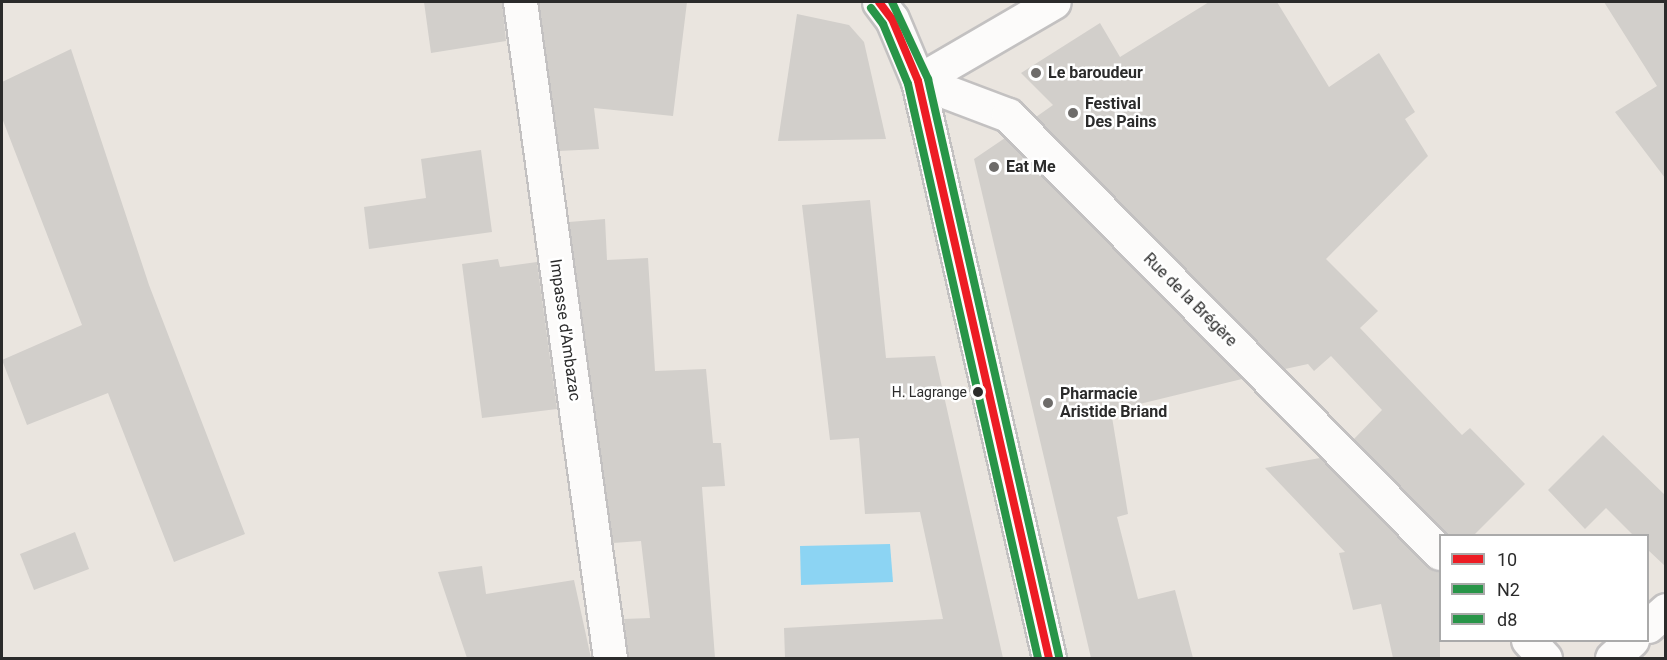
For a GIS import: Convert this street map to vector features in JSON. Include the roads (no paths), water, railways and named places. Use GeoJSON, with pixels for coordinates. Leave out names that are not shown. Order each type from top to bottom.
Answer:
{"type":"FeatureCollection","features":[{"type":"Feature","properties":{"kind":"street","name":"Impasse d'Ambazac"},"geometry":{"type":"LineString","coordinates":[[520,2],[610,658]]}},
{"type":"Feature","properties":{"kind":"street"},"geometry":{"type":"LineString","coordinates":[[879,2],[892,19],[918,81],[1049,658]]}},
{"type":"Feature","properties":{"kind":"street"},"geometry":{"type":"LineString","coordinates":[[918,81],[1054,2]]}},
{"type":"Feature","properties":{"kind":"street","name":"Rue de la Brégère"},"geometry":{"type":"LineString","coordinates":[[918,81],[1008,115],[1439,551]]}},
{"type":"Feature","properties":{"kind":"street"},"geometry":{"type":"LineString","coordinates":[[1649,624],[1665,610]]}},
{"type":"Feature","properties":{"kind":"street"},"geometry":{"type":"LineString","coordinates":[[1529,642],[1545,658]]}},
{"type":"Feature","properties":{"kind":"street"},"geometry":{"type":"LineString","coordinates":[[1612,658],[1630,642]]}},
{"type":"Feature","properties":{"kind":"water"},"geometry":{"type":"Polygon","coordinates":[[[890,544],[893,582],[801,585],[800,546],[890,544]]]}},
{"type":"Feature","properties":{"kind":"place","name":"Le baroudeur"},"geometry":{"type":"Point","coordinates":[1036,73]}},
{"type":"Feature","properties":{"kind":"place","name":"Festival Des Pains"},"geometry":{"type":"Point","coordinates":[1073,113]}},
{"type":"Feature","properties":{"kind":"place","name":"Eat Me"},"geometry":{"type":"Point","coordinates":[994,167]}},
{"type":"Feature","properties":{"kind":"place","name":"H. Lagrange"},"geometry":{"type":"Point","coordinates":[978,392]}},
{"type":"Feature","properties":{"kind":"place","name":"Pharmacie Aristide Briand"},"geometry":{"type":"Point","coordinates":[1048,403]}}]}
